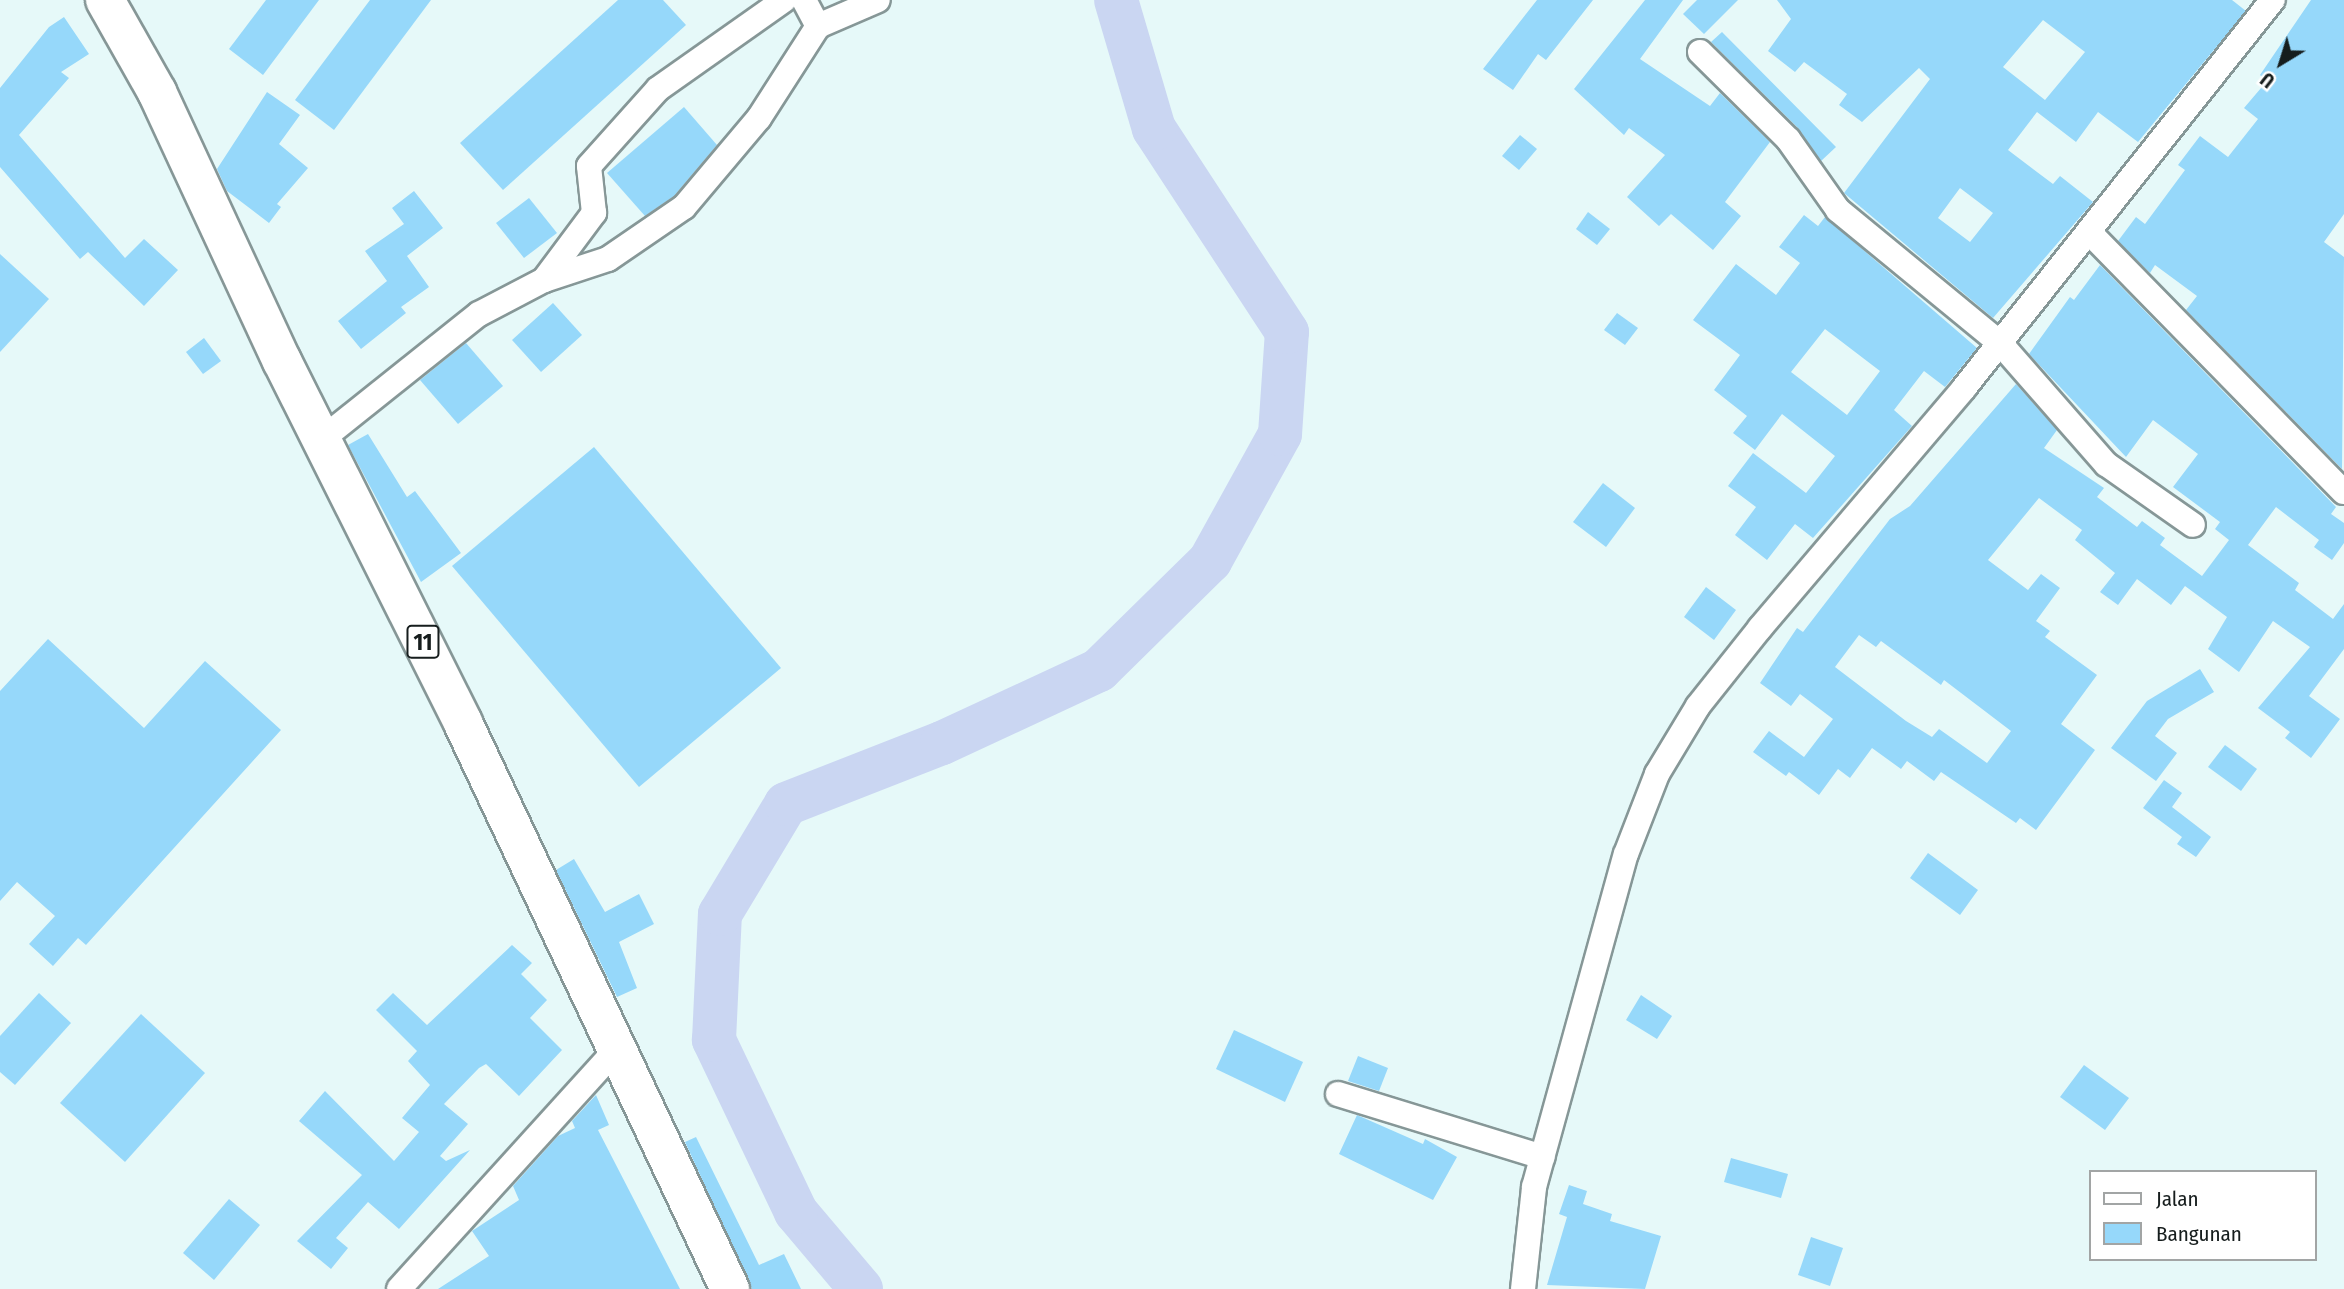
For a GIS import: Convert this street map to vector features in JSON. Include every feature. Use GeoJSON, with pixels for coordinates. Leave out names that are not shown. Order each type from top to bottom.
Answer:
{"type":"FeatureCollection","features":[{"type":"Feature","properties":{"kind":"highway","name":"11"},"geometry":{"type":"LineString","coordinates":[[105,0],[157,92],[321,440],[463,723],[730,1289]]}},
{"type":"Feature","properties":{"kind":"street"},"geometry":{"type":"LineString","coordinates":[[544,280],[594,214],[589,166],[658,89],[784,0]]}},
{"type":"Feature","properties":{"kind":"street"},"geometry":{"type":"LineString","coordinates":[[804,0],[818,26]]}},
{"type":"Feature","properties":{"kind":"street"},"geometry":{"type":"LineString","coordinates":[[321,440],[479,314],[544,280],[608,258],[684,207],[759,118],[818,26],[878,0]]}},
{"type":"Feature","properties":{"kind":"street"},"geometry":{"type":"LineString","coordinates":[[1523,1289],[1543,1157],[1626,854],[1657,774],[1698,706],[1760,628],[2000,343],[2273,0]]}},
{"type":"Feature","properties":{"kind":"street"},"geometry":{"type":"LineString","coordinates":[[1700,52],[1788,139],[1838,210],[2000,343],[2106,464],[2193,525]]}},
{"type":"Feature","properties":{"kind":"street"},"geometry":{"type":"LineString","coordinates":[[2089,232],[2344,492]]}},
{"type":"Feature","properties":{"kind":"street"},"geometry":{"type":"LineString","coordinates":[[399,1289],[616,1050]]}},
{"type":"Feature","properties":{"kind":"street"},"geometry":{"type":"LineString","coordinates":[[1338,1094],[1543,1157]]}},
{"type":"Feature","properties":{"kind":"building"},"geometry":{"type":"Polygon","coordinates":[[[266,0],[319,0],[263,75],[229,49],[266,0]]]}},
{"type":"Feature","properties":{"kind":"building"},"geometry":{"type":"Polygon","coordinates":[[[370,0],[431,0],[334,130],[295,100],[370,0]]]}},
{"type":"Feature","properties":{"kind":"building"},"geometry":{"type":"Polygon","coordinates":[[[618,0],[663,0],[686,25],[503,190],[460,143],[618,0]]]}},
{"type":"Feature","properties":{"kind":"building"},"geometry":{"type":"Polygon","coordinates":[[[1537,0],[1593,0],[1546,60],[1538,54],[1513,90],[1483,69],[1537,0]]]}},
{"type":"Feature","properties":{"kind":"building"},"geometry":{"type":"Polygon","coordinates":[[[1645,0],[1683,0],[1640,59],[1710,106],[1720,93],[1770,142],[1725,202],[1741,216],[1713,250],[1671,214],[1659,226],[1627,197],[1665,155],[1629,128],[1624,135],[1574,89],[1645,0]]]}},
{"type":"Feature","properties":{"kind":"building"},"geometry":{"type":"Polygon","coordinates":[[[1697,0],[1738,0],[1704,34],[1683,14],[1697,0]]]}},
{"type":"Feature","properties":{"kind":"building"},"geometry":{"type":"Polygon","coordinates":[[[1777,0],[2232,0],[2246,11],[2138,142],[2098,112],[2076,142],[2037,112],[2008,150],[2053,184],[2060,176],[2093,202],[1993,318],[1844,193],[1930,79],[1919,68],[1862,122],[1839,105],[1847,94],[1804,62],[1795,72],[1768,51],[1791,19],[1777,0]],[[2043,20],[2003,67],[2045,100],[2085,52],[2043,20]],[[1960,188],[1938,218],[1970,242],[1993,213],[1960,188]]]}},
{"type":"Feature","properties":{"kind":"building"},"geometry":{"type":"Polygon","coordinates":[[[2311,0],[2344,0],[2344,214],[2324,242],[2344,257],[2342,469],[2186,310],[2197,296],[2155,265],[2150,273],[2118,241],[2136,217],[2145,224],[2185,170],[2178,165],[2200,136],[2228,157],[2258,119],[2244,108],[2267,81],[2260,75],[2311,0]]]}},
{"type":"Feature","properties":{"kind":"building"},"geometry":{"type":"Polygon","coordinates":[[[64,17],[89,54],[61,72],[69,78],[19,135],[125,258],[144,239],[178,270],[144,306],[88,252],[80,259],[0,167],[0,88],[49,27],[64,17]]]}},
{"type":"Feature","properties":{"kind":"building"},"geometry":{"type":"Polygon","coordinates":[[[1722,32],[1836,147],[1821,161],[1798,128],[1711,42],[1722,32]]]}},
{"type":"Feature","properties":{"kind":"building"},"geometry":{"type":"Polygon","coordinates":[[[267,92],[300,115],[279,144],[308,168],[277,204],[281,207],[269,223],[227,191],[217,169],[267,92]]]}},
{"type":"Feature","properties":{"kind":"building"},"geometry":{"type":"Polygon","coordinates":[[[684,107],[717,145],[674,196],[645,216],[607,173],[684,107]]]}},
{"type":"Feature","properties":{"kind":"building"},"geometry":{"type":"Polygon","coordinates":[[[1520,135],[1537,149],[1519,170],[1502,156],[1520,135]]]}},
{"type":"Feature","properties":{"kind":"building"},"geometry":{"type":"Polygon","coordinates":[[[414,191],[443,228],[407,256],[429,287],[401,307],[406,313],[361,349],[338,321],[387,281],[365,251],[404,224],[392,208],[414,191]]]}},
{"type":"Feature","properties":{"kind":"building"},"geometry":{"type":"Polygon","coordinates":[[[529,198],[557,233],[524,258],[496,223],[529,198]]]}},
{"type":"Feature","properties":{"kind":"building"},"geometry":{"type":"Polygon","coordinates":[[[1588,212],[1610,229],[1597,245],[1576,229],[1588,212]]]}},
{"type":"Feature","properties":{"kind":"building"},"geometry":{"type":"Polygon","coordinates":[[[1804,215],[1818,226],[1825,217],[1977,348],[1945,387],[1924,371],[1894,410],[1912,426],[1813,538],[1795,524],[1767,560],[1735,535],[1756,507],[1728,486],[1753,453],[1806,493],[1835,456],[1782,414],[1755,450],[1733,433],[1747,416],[1714,390],[1740,355],[1693,320],[1736,264],[1776,295],[1800,263],[1779,247],[1804,215]],[[1825,329],[1791,372],[1847,415],[1880,371],[1825,329]]]}},
{"type":"Feature","properties":{"kind":"building"},"geometry":{"type":"Polygon","coordinates":[[[0,254],[49,299],[0,352],[0,254]]]}},
{"type":"Feature","properties":{"kind":"building"},"geometry":{"type":"Polygon","coordinates":[[[2100,265],[2336,507],[2331,514],[2344,523],[2344,543],[2332,560],[2314,547],[2319,540],[2276,507],[2248,545],[2299,583],[2295,590],[2333,619],[2344,604],[2344,649],[2309,696],[2340,719],[2311,758],[2285,738],[2290,732],[2258,708],[2310,647],[2273,621],[2239,672],[2208,649],[2227,617],[2185,586],[2171,605],[2137,579],[2118,605],[2100,592],[2115,573],[2075,540],[2082,530],[2039,498],[1988,560],[2028,590],[2041,574],[2060,588],[2036,621],[2050,631],[2045,637],[2097,675],[2061,724],[2095,750],[2036,830],[2020,818],[2016,823],[1941,772],[1934,781],[1907,761],[1901,769],[1872,748],[1850,778],[1838,769],[1819,795],[1789,772],[1786,776],[1753,752],[1769,731],[1804,757],[1833,719],[1800,694],[1791,706],[1760,683],[1797,628],[1803,632],[1890,519],[1910,506],[2016,384],[2057,430],[2044,448],[2104,488],[2097,497],[2137,527],[2142,521],[2165,538],[2160,545],[2202,576],[2229,540],[2215,529],[2220,522],[2173,487],[2198,454],[2153,420],[2126,457],[2029,354],[2070,297],[2074,300],[2100,265]],[[1859,635],[1835,667],[1906,721],[1932,737],[1939,729],[1987,763],[2011,731],[1944,680],[1941,685],[1881,641],[1876,647],[1859,635]]]}},
{"type":"Feature","properties":{"kind":"building"},"geometry":{"type":"Polygon","coordinates":[[[553,303],[582,335],[541,372],[512,340],[553,303]]]}},
{"type":"Feature","properties":{"kind":"building"},"geometry":{"type":"Polygon","coordinates":[[[1617,313],[1638,328],[1625,345],[1604,330],[1617,313]]]}},
{"type":"Feature","properties":{"kind":"building"},"geometry":{"type":"Polygon","coordinates":[[[204,338],[221,361],[203,374],[186,352],[204,338]]]}},
{"type":"Feature","properties":{"kind":"building"},"geometry":{"type":"Polygon","coordinates":[[[466,343],[503,386],[458,424],[420,380],[466,343]]]}},
{"type":"Feature","properties":{"kind":"building"},"geometry":{"type":"Polygon","coordinates":[[[368,434],[407,497],[415,491],[461,553],[421,582],[348,445],[368,434]]]}},
{"type":"Feature","properties":{"kind":"building"},"geometry":{"type":"Polygon","coordinates":[[[594,447],[781,668],[639,787],[452,566],[594,447]]]}},
{"type":"Feature","properties":{"kind":"building"},"geometry":{"type":"Polygon","coordinates":[[[1603,483],[1635,508],[1606,547],[1573,522],[1603,483]]]}},
{"type":"Feature","properties":{"kind":"building"},"geometry":{"type":"Polygon","coordinates":[[[1706,587],[1736,610],[1714,640],[1684,617],[1706,587]]]}},
{"type":"Feature","properties":{"kind":"building"},"geometry":{"type":"Polygon","coordinates":[[[48,639],[144,728],[205,661],[281,730],[86,945],[78,938],[53,966],[29,944],[55,916],[17,882],[0,901],[0,691],[48,639]]]}},
{"type":"Feature","properties":{"kind":"building"},"geometry":{"type":"Polygon","coordinates":[[[2200,669],[2214,692],[2168,719],[2155,736],[2177,753],[2156,781],[2111,748],[2147,701],[2200,669]]]}},
{"type":"Feature","properties":{"kind":"building"},"geometry":{"type":"Polygon","coordinates":[[[2225,745],[2257,769],[2241,791],[2208,767],[2225,745]]]}},
{"type":"Feature","properties":{"kind":"building"},"geometry":{"type":"Polygon","coordinates":[[[2164,780],[2182,793],[2172,807],[2211,837],[2196,857],[2177,844],[2182,837],[2143,808],[2164,780]]]}},
{"type":"Feature","properties":{"kind":"building"},"geometry":{"type":"Polygon","coordinates":[[[1928,853],[1978,890],[1960,915],[1910,878],[1928,853]]]}},
{"type":"Feature","properties":{"kind":"building"},"geometry":{"type":"Polygon","coordinates":[[[574,859],[605,912],[639,894],[654,924],[619,942],[637,988],[617,997],[556,870],[574,859]]]}},
{"type":"Feature","properties":{"kind":"building"},"geometry":{"type":"Polygon","coordinates":[[[512,945],[532,963],[521,974],[547,1000],[530,1018],[562,1050],[519,1096],[486,1064],[479,1068],[444,1104],[468,1124],[440,1156],[446,1161],[470,1150],[399,1229],[368,1202],[336,1238],[348,1248],[331,1269],[297,1241],[362,1175],[299,1121],[325,1091],[394,1161],[419,1132],[402,1118],[430,1085],[408,1061],[417,1051],[376,1010],[393,993],[427,1025],[512,945]]]}},
{"type":"Feature","properties":{"kind":"building"},"geometry":{"type":"Polygon","coordinates":[[[39,993],[71,1023],[15,1085],[0,1072],[0,1036],[39,993]]]}},
{"type":"Feature","properties":{"kind":"building"},"geometry":{"type":"Polygon","coordinates":[[[1641,995],[1672,1016],[1657,1039],[1626,1020],[1641,995]]]}},
{"type":"Feature","properties":{"kind":"building"},"geometry":{"type":"Polygon","coordinates":[[[141,1014],[205,1073],[125,1162],[60,1103],[141,1014]]]}},
{"type":"Feature","properties":{"kind":"building"},"geometry":{"type":"Polygon","coordinates":[[[1234,1030],[1303,1062],[1285,1102],[1216,1069],[1234,1030]]]}},
{"type":"Feature","properties":{"kind":"building"},"geometry":{"type":"Polygon","coordinates":[[[1358,1056],[1388,1068],[1379,1091],[1348,1081],[1358,1056]]]}},
{"type":"Feature","properties":{"kind":"building"},"geometry":{"type":"Polygon","coordinates":[[[2084,1065],[2129,1098],[2105,1130],[2060,1097],[2084,1065]]]}},
{"type":"Feature","properties":{"kind":"building"},"geometry":{"type":"Polygon","coordinates":[[[596,1095],[609,1125],[598,1130],[680,1289],[438,1289],[489,1256],[472,1231],[519,1200],[513,1186],[558,1136],[575,1128],[572,1121],[596,1095]]]}},
{"type":"Feature","properties":{"kind":"building"},"geometry":{"type":"Polygon","coordinates":[[[1357,1115],[1423,1144],[1425,1139],[1457,1157],[1433,1200],[1339,1154],[1357,1115]]]}},
{"type":"Feature","properties":{"kind":"building"},"geometry":{"type":"Polygon","coordinates":[[[696,1137],[759,1265],[784,1254],[801,1289],[752,1289],[685,1142],[696,1137]]]}},
{"type":"Feature","properties":{"kind":"building"},"geometry":{"type":"Polygon","coordinates":[[[1731,1158],[1788,1174],[1781,1198],[1724,1182],[1731,1158]]]}},
{"type":"Feature","properties":{"kind":"building"},"geometry":{"type":"Polygon","coordinates":[[[1569,1185],[1587,1191],[1583,1204],[1612,1214],[1610,1221],[1661,1236],[1645,1289],[1547,1285],[1567,1217],[1559,1214],[1569,1185]]]}},
{"type":"Feature","properties":{"kind":"building"},"geometry":{"type":"Polygon","coordinates":[[[229,1199],[260,1225],[214,1280],[183,1253],[229,1199]]]}},
{"type":"Feature","properties":{"kind":"building"},"geometry":{"type":"Polygon","coordinates":[[[1811,1237],[1843,1248],[1830,1286],[1798,1275],[1811,1237]]]}},
{"type":"Feature","properties":{"kind":"waterway"},"geometry":{"type":"LineString","coordinates":[[861,1289],[796,1212],[714,1040],[720,914],[786,804],[942,743],[1099,670],[1210,561],[1280,434],[1287,332],[1154,129],[1116,0]]}}]}
